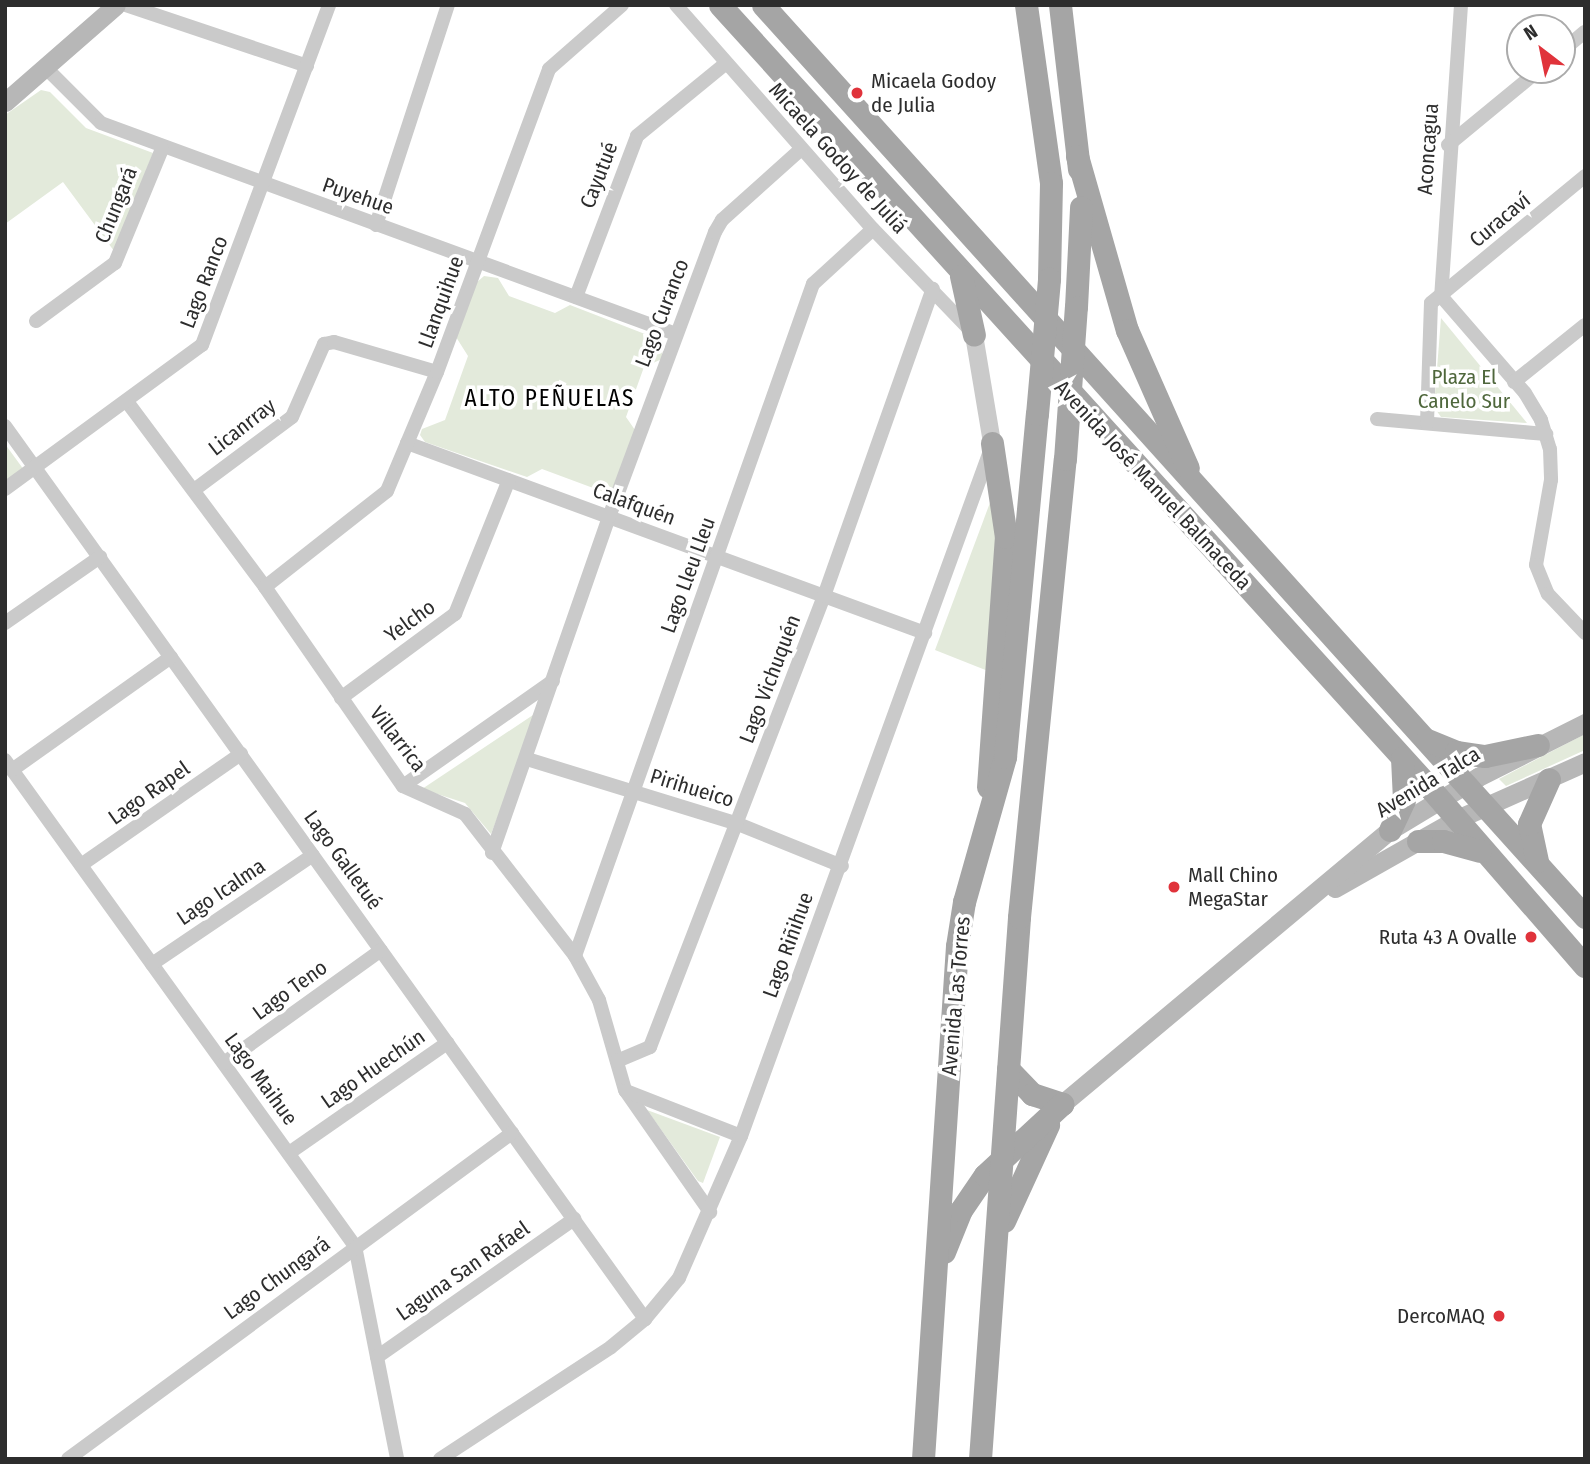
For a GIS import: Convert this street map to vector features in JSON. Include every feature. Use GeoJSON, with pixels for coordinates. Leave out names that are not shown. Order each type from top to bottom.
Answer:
{"type":"FeatureCollection","features":[{"type":"Feature","properties":{"kind":"main road"},"geometry":{"type":"LineString","coordinates":[[5,102],[116,5]]}},
{"type":"Feature","properties":{"kind":"main road","name":"Avenida José Manuel Balmaceda"},"geometry":{"type":"LineString","coordinates":[[720,5],[1402,758],[1480,851],[1585,966]]}},
{"type":"Feature","properties":{"kind":"main road","name":"Avenida Las Torres"},"geometry":{"type":"LineString","coordinates":[[923,1459],[957,946],[971,875],[989,821],[1005,757],[1049,279],[1051,183],[1027,5]]}},
{"type":"Feature","properties":{"kind":"main road"},"geometry":{"type":"LineString","coordinates":[[980,1459],[1000,1159],[1065,459],[1082,222],[1060,5]]}},
{"type":"Feature","properties":{"kind":"main road","name":"Avenida José Manuel Balmaceda"},"geometry":{"type":"LineString","coordinates":[[765,7],[1463,786],[1585,917]]}},
{"type":"Feature","properties":{"kind":"main road"},"geometry":{"type":"LineString","coordinates":[[1077,156],[1127,330],[1196,487]]}},
{"type":"Feature","properties":{"kind":"main road"},"geometry":{"type":"LineString","coordinates":[[960,273],[974,335]]}},
{"type":"Feature","properties":{"kind":"main road"},"geometry":{"type":"LineString","coordinates":[[989,821],[989,748],[1006,537],[992,443]]}},
{"type":"Feature","properties":{"kind":"main road","name":"Avenida Talca"},"geometry":{"type":"LineString","coordinates":[[1062,1104],[1390,830],[1463,786],[1585,723]]}},
{"type":"Feature","properties":{"kind":"main road"},"geometry":{"type":"LineString","coordinates":[[1416,733],[1442,747],[1471,755],[1499,756],[1538,745]]}},
{"type":"Feature","properties":{"kind":"main road"},"geometry":{"type":"LineString","coordinates":[[1390,830],[1404,800],[1402,758]]}},
{"type":"Feature","properties":{"kind":"main road","name":"Avenida Talca"},"geometry":{"type":"LineString","coordinates":[[1308,900],[1483,806],[1585,762]]}},
{"type":"Feature","properties":{"kind":"main road"},"geometry":{"type":"LineString","coordinates":[[1544,873],[1531,848],[1529,824],[1549,779]]}},
{"type":"Feature","properties":{"kind":"main road"},"geometry":{"type":"LineString","coordinates":[[1418,841],[1443,841],[1480,851]]}},
{"type":"Feature","properties":{"kind":"main road"},"geometry":{"type":"LineString","coordinates":[[1008,1069],[1032,1094],[1062,1104]]}},
{"type":"Feature","properties":{"kind":"main road"},"geometry":{"type":"LineString","coordinates":[[935,1281],[961,1210],[1000,1159],[1062,1104]]}},
{"type":"Feature","properties":{"kind":"main road"},"geometry":{"type":"LineString","coordinates":[[993,1258],[1026,1165],[1062,1104]]}},
{"type":"Feature","properties":{"kind":"street"},"geometry":{"type":"LineString","coordinates":[[126,5],[307,66]]}},
{"type":"Feature","properties":{"kind":"street","name":"Lago Ranco"},"geometry":{"type":"LineString","coordinates":[[5,489],[128,402],[202,345],[329,5]]}},
{"type":"Feature","properties":{"kind":"street"},"geometry":{"type":"LineString","coordinates":[[376,225],[448,5]]}},
{"type":"Feature","properties":{"kind":"street","name":"Llanquihue"},"geometry":{"type":"LineString","coordinates":[[265,587],[379,502],[437,372],[549,69],[622,5]]}},
{"type":"Feature","properties":{"kind":"street","name":"Micaela Godoy de Juliá"},"geometry":{"type":"LineString","coordinates":[[677,5],[725,64],[801,149],[974,335]]}},
{"type":"Feature","properties":{"kind":"street","name":"Aconcagua"},"geometry":{"type":"LineString","coordinates":[[1427,424],[1432,303],[1441,296],[1448,145],[1461,5]]}},
{"type":"Feature","properties":{"kind":"street","name":"Cayutué"},"geometry":{"type":"LineString","coordinates":[[576,297],[637,136],[725,64]]}},
{"type":"Feature","properties":{"kind":"street","name":"Puyehue"},"geometry":{"type":"LineString","coordinates":[[45,67],[101,123],[162,149],[676,334]]}},
{"type":"Feature","properties":{"kind":"street"},"geometry":{"type":"LineString","coordinates":[[1448,145],[1522,84]]}},
{"type":"Feature","properties":{"kind":"street","name":"Chungará"},"geometry":{"type":"LineString","coordinates":[[36,321],[115,263],[162,149]]}},
{"type":"Feature","properties":{"kind":"street","name":"Lago Curanco"},"geometry":{"type":"LineString","coordinates":[[492,853],[527,759],[609,517],[676,334],[722,220],[801,149]]}},
{"type":"Feature","properties":{"kind":"street","name":"Curacaví"},"geometry":{"type":"LineString","coordinates":[[1441,296],[1585,176]]}},
{"type":"Feature","properties":{"kind":"street","name":"Lago Lleu Lleu"},"geometry":{"type":"LineString","coordinates":[[575,956],[813,284],[873,229]]}},
{"type":"Feature","properties":{"kind":"street","name":"Lago Vichuquén"},"geometry":{"type":"LineString","coordinates":[[617,1061],[650,1047],[824,596],[933,289]]}},
{"type":"Feature","properties":{"kind":"street"},"geometry":{"type":"LineString","coordinates":[[1441,296],[1534,406],[1546,434],[1551,480],[1536,565],[1548,594],[1585,633]]}},
{"type":"Feature","properties":{"kind":"street"},"geometry":{"type":"LineString","coordinates":[[1514,382],[1583,329]]}},
{"type":"Feature","properties":{"kind":"street","name":"Lago Riñihue"},"geometry":{"type":"LineString","coordinates":[[440,1459],[611,1347],[645,1319],[679,1278],[741,1136],[842,866],[992,443],[974,335]]}},
{"type":"Feature","properties":{"kind":"street","name":"Licanrray"},"geometry":{"type":"LineString","coordinates":[[194,490],[292,417],[324,344],[334,342],[437,372]]}},
{"type":"Feature","properties":{"kind":"street","name":"Villarrica"},"geometry":{"type":"LineString","coordinates":[[128,402],[265,587],[403,786],[465,814],[492,853],[575,956],[599,1000],[625,1090],[710,1212]]}},
{"type":"Feature","properties":{"kind":"street"},"geometry":{"type":"LineString","coordinates":[[1377,419],[1546,434]]}},
{"type":"Feature","properties":{"kind":"street","name":"Lago Galletué"},"geometry":{"type":"LineString","coordinates":[[5,426],[645,1319]]}},
{"type":"Feature","properties":{"kind":"street","name":"Calafquén"},"geometry":{"type":"LineString","coordinates":[[407,443],[925,633]]}},
{"type":"Feature","properties":{"kind":"street","name":"Yelcho"},"geometry":{"type":"LineString","coordinates":[[341,698],[455,614],[509,480]]}},
{"type":"Feature","properties":{"kind":"street"},"geometry":{"type":"LineString","coordinates":[[5,623],[100,557]]}},
{"type":"Feature","properties":{"kind":"street"},"geometry":{"type":"LineString","coordinates":[[9,765],[171,657]]}},
{"type":"Feature","properties":{"kind":"street"},"geometry":{"type":"LineString","coordinates":[[403,786],[553,681]]}},
{"type":"Feature","properties":{"kind":"street","name":"Lago Rapel"},"geometry":{"type":"LineString","coordinates":[[81,865],[241,754]]}},
{"type":"Feature","properties":{"kind":"street","name":"Pirihueico"},"geometry":{"type":"LineString","coordinates":[[527,759],[738,824],[842,866]]}},
{"type":"Feature","properties":{"kind":"street","name":"Lago Maihue"},"geometry":{"type":"LineString","coordinates":[[9,765],[355,1246],[377,1357],[392,1456]]}},
{"type":"Feature","properties":{"kind":"street","name":"Lago Icalma"},"geometry":{"type":"LineString","coordinates":[[152,964],[313,855]]}},
{"type":"Feature","properties":{"kind":"street","name":"Lago Teno"},"geometry":{"type":"LineString","coordinates":[[223,1063],[381,950]]}},
{"type":"Feature","properties":{"kind":"street","name":"Lago Huechún"},"geometry":{"type":"LineString","coordinates":[[289,1153],[447,1043]]}},
{"type":"Feature","properties":{"kind":"street"},"geometry":{"type":"LineString","coordinates":[[625,1090],[741,1136]]}},
{"type":"Feature","properties":{"kind":"street","name":"Lago Chungará"},"geometry":{"type":"LineString","coordinates":[[68,1459],[512,1133]]}},
{"type":"Feature","properties":{"kind":"street","name":"Laguna San Rafael"},"geometry":{"type":"LineString","coordinates":[[377,1357],[574,1219]]}},
{"type":"Feature","properties":{"kind":"green space"},"geometry":{"type":"Polygon","coordinates":[[[41,90],[50,92],[86,128],[153,153],[114,251],[63,182],[5,224],[5,115],[41,90]]]}},
{"type":"Feature","properties":{"kind":"green space"},"geometry":{"type":"Polygon","coordinates":[[[484,276],[498,278],[509,296],[555,313],[570,305],[663,341],[662,359],[644,367],[626,417],[635,430],[612,495],[542,469],[527,477],[425,442],[420,435],[422,429],[445,420],[468,356],[456,337],[476,283],[484,276]]]}},
{"type":"Feature","properties":{"kind":"green space","name":"Plaza El Canelo Sur"},"geometry":{"type":"Polygon","coordinates":[[[1441,318],[1527,423],[1441,417],[1434,407],[1441,318]]]}},
{"type":"Feature","properties":{"kind":"green space"},"geometry":{"type":"Polygon","coordinates":[[[5,444],[24,470],[5,483],[5,444]]]}},
{"type":"Feature","properties":{"kind":"green space"},"geometry":{"type":"Polygon","coordinates":[[[991,500],[998,553],[988,671],[935,650],[991,500]]]}},
{"type":"Feature","properties":{"kind":"green space"},"geometry":{"type":"Polygon","coordinates":[[[539,711],[491,834],[465,803],[422,789],[539,711]]]}},
{"type":"Feature","properties":{"kind":"green space"},"geometry":{"type":"Polygon","coordinates":[[[1585,734],[1585,750],[1506,786],[1499,779],[1585,734]]]}},
{"type":"Feature","properties":{"kind":"green space"},"geometry":{"type":"Polygon","coordinates":[[[647,1110],[720,1137],[703,1183],[698,1181],[647,1110]]]}},
{"type":"Feature","properties":{"kind":"place","name":"Micaela Godoy de Julia"},"geometry":{"type":"Point","coordinates":[857,93]}},
{"type":"Feature","properties":{"kind":"place","name":"Mall Chino MegaStar"},"geometry":{"type":"Point","coordinates":[1174,887]}},
{"type":"Feature","properties":{"kind":"place","name":"Ruta 43 A Ovalle"},"geometry":{"type":"Point","coordinates":[1531,937]}},
{"type":"Feature","properties":{"kind":"place","name":"DercoMAQ"},"geometry":{"type":"Point","coordinates":[1499,1316]}},
{"type":"Feature","properties":{"kind":"district","name":"ALTO PEÑUELAS"},"geometry":{"type":"Point","coordinates":[550,398]}}]}
